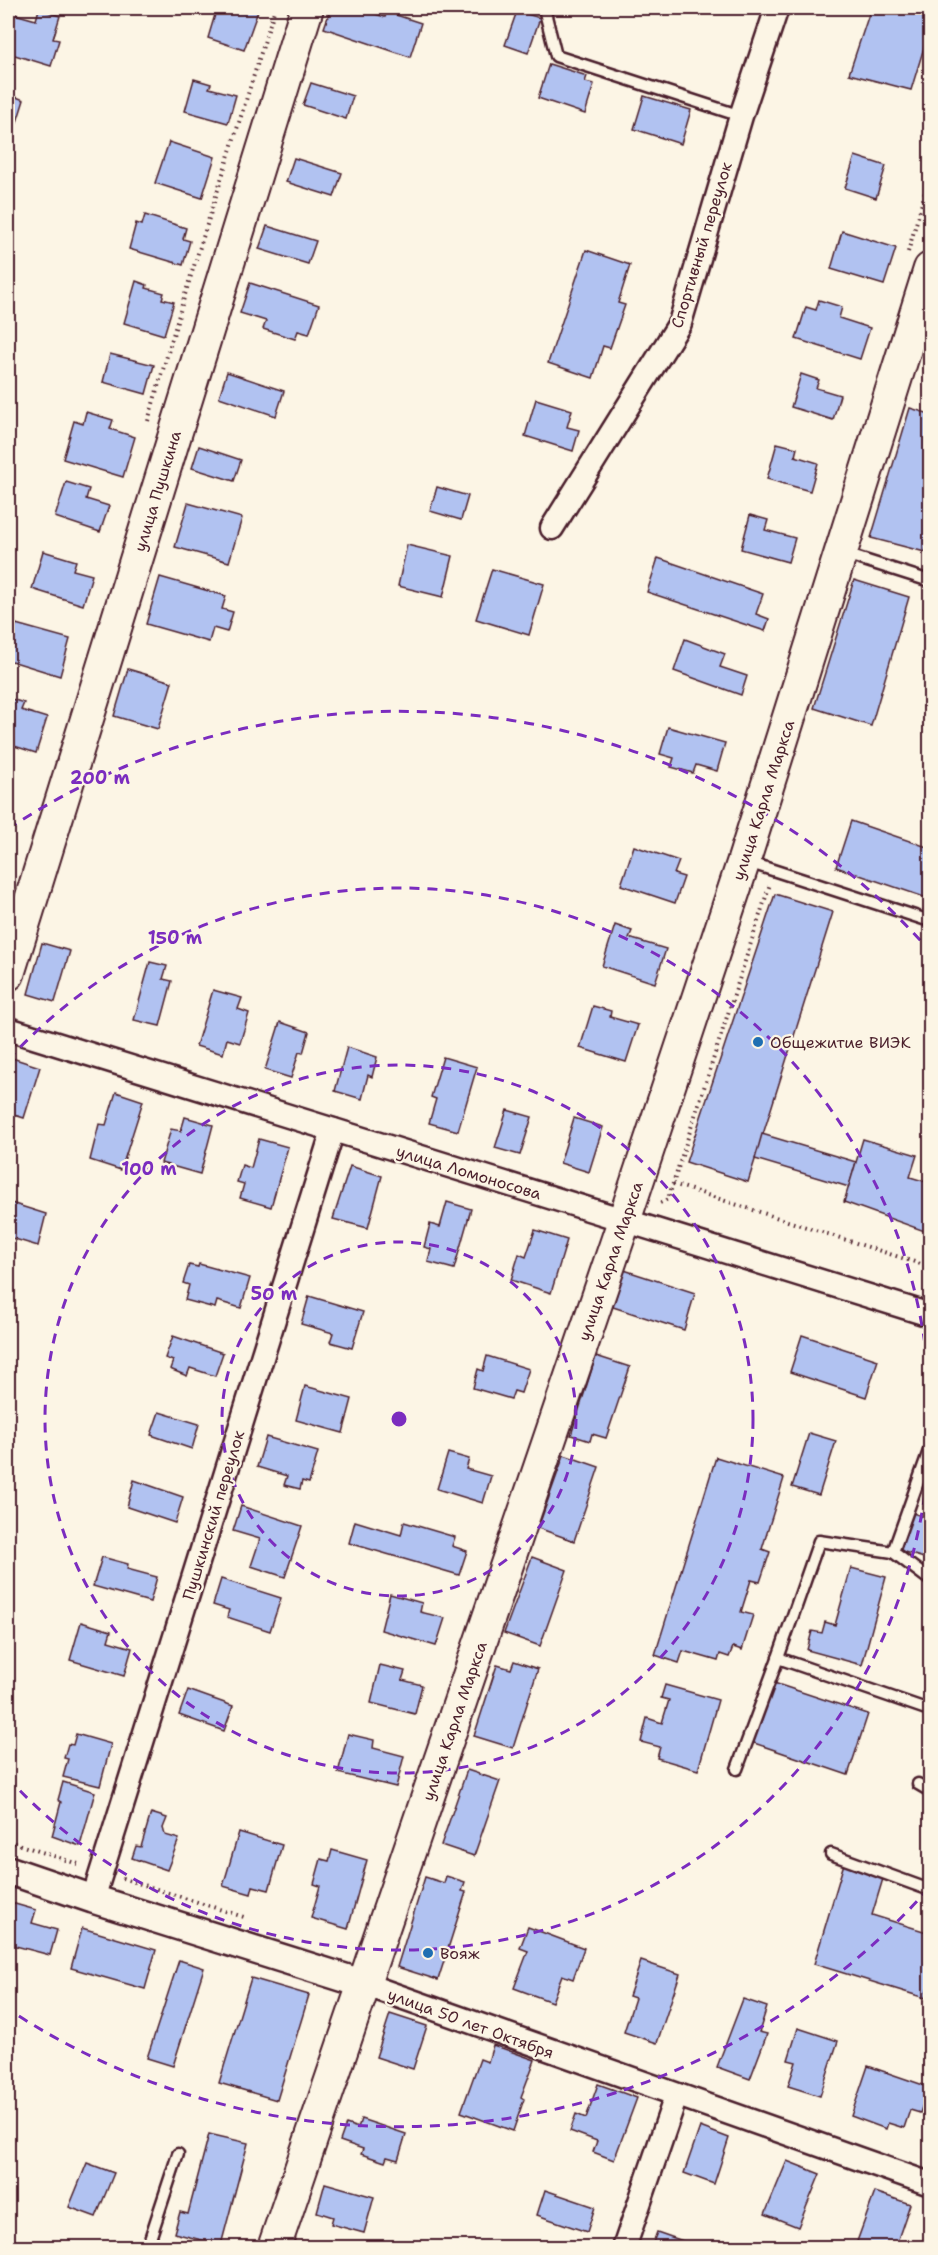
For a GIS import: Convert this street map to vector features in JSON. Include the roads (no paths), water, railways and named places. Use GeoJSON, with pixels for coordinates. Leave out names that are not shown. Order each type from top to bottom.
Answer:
{"type":"FeatureCollection","features":[{"type":"Feature","properties":{"kind":"main road","name":"улица Пушкина"},"geometry":{"type":"LineString","coordinates":[[8,974],[307,8]]}},
{"type":"Feature","properties":{"kind":"main road","name":"улица Карла Маркса"},"geometry":{"type":"LineString","coordinates":[[274,2247],[624,1221],[744,860],[930,269]]}},
{"type":"Feature","properties":{"kind":"street","name":"Спортивный переулок"},"geometry":{"type":"LineString","coordinates":[[552,528],[680,323],[741,116],[777,8]]}},
{"type":"Feature","properties":{"kind":"street","name":"улица Ломоносова"},"geometry":{"type":"LineString","coordinates":[[8,1029],[930,1315]]}},
{"type":"Feature","properties":{"kind":"street","name":"Пушкинский переулок"},"geometry":{"type":"LineString","coordinates":[[93,1899],[333,1130]]}},
{"type":"Feature","properties":{"kind":"street","name":"улица 50 лет Октября"},"geometry":{"type":"LineString","coordinates":[[8,1870],[364,1984],[675,2096],[930,2184]]}},
{"type":"Feature","properties":{"kind":"street"},"geometry":{"type":"LineString","coordinates":[[624,2247],[675,2096]]}},
{"type":"Feature","properties":{"kind":"lane"},"geometry":{"type":"LineString","coordinates":[[544,8],[556,56],[741,116]]}},
{"type":"Feature","properties":{"kind":"lane"},"geometry":{"type":"LineString","coordinates":[[842,552],[930,581]]}},
{"type":"Feature","properties":{"kind":"lane"},"geometry":{"type":"LineString","coordinates":[[744,860],[930,921]]}},
{"type":"Feature","properties":{"kind":"lane"},"geometry":{"type":"LineString","coordinates":[[893,1552],[930,1448]]}},
{"type":"Feature","properties":{"kind":"lane"},"geometry":{"type":"LineString","coordinates":[[737,1769],[819,1541],[893,1552],[930,1580]]}},
{"type":"Feature","properties":{"kind":"lane"},"geometry":{"type":"LineString","coordinates":[[778,1658],[929,1710],[930,1703]]}},
{"type":"Feature","properties":{"kind":"lane"},"geometry":{"type":"LineString","coordinates":[[918,1784],[930,1791]]}},
{"type":"Feature","properties":{"kind":"lane"},"geometry":{"type":"LineString","coordinates":[[831,1854],[930,1890]]}},
{"type":"Feature","properties":{"kind":"lane"},"geometry":{"type":"LineString","coordinates":[[147,2247],[178,2154]]}},
{"type":"Feature","properties":{"kind":"place","name":"Общежитие ВИЭК"},"geometry":{"type":"Point","coordinates":[758,1042]}},
{"type":"Feature","properties":{"kind":"place","name":"Вояж"},"geometry":{"type":"Point","coordinates":[428,1953]}}]}
